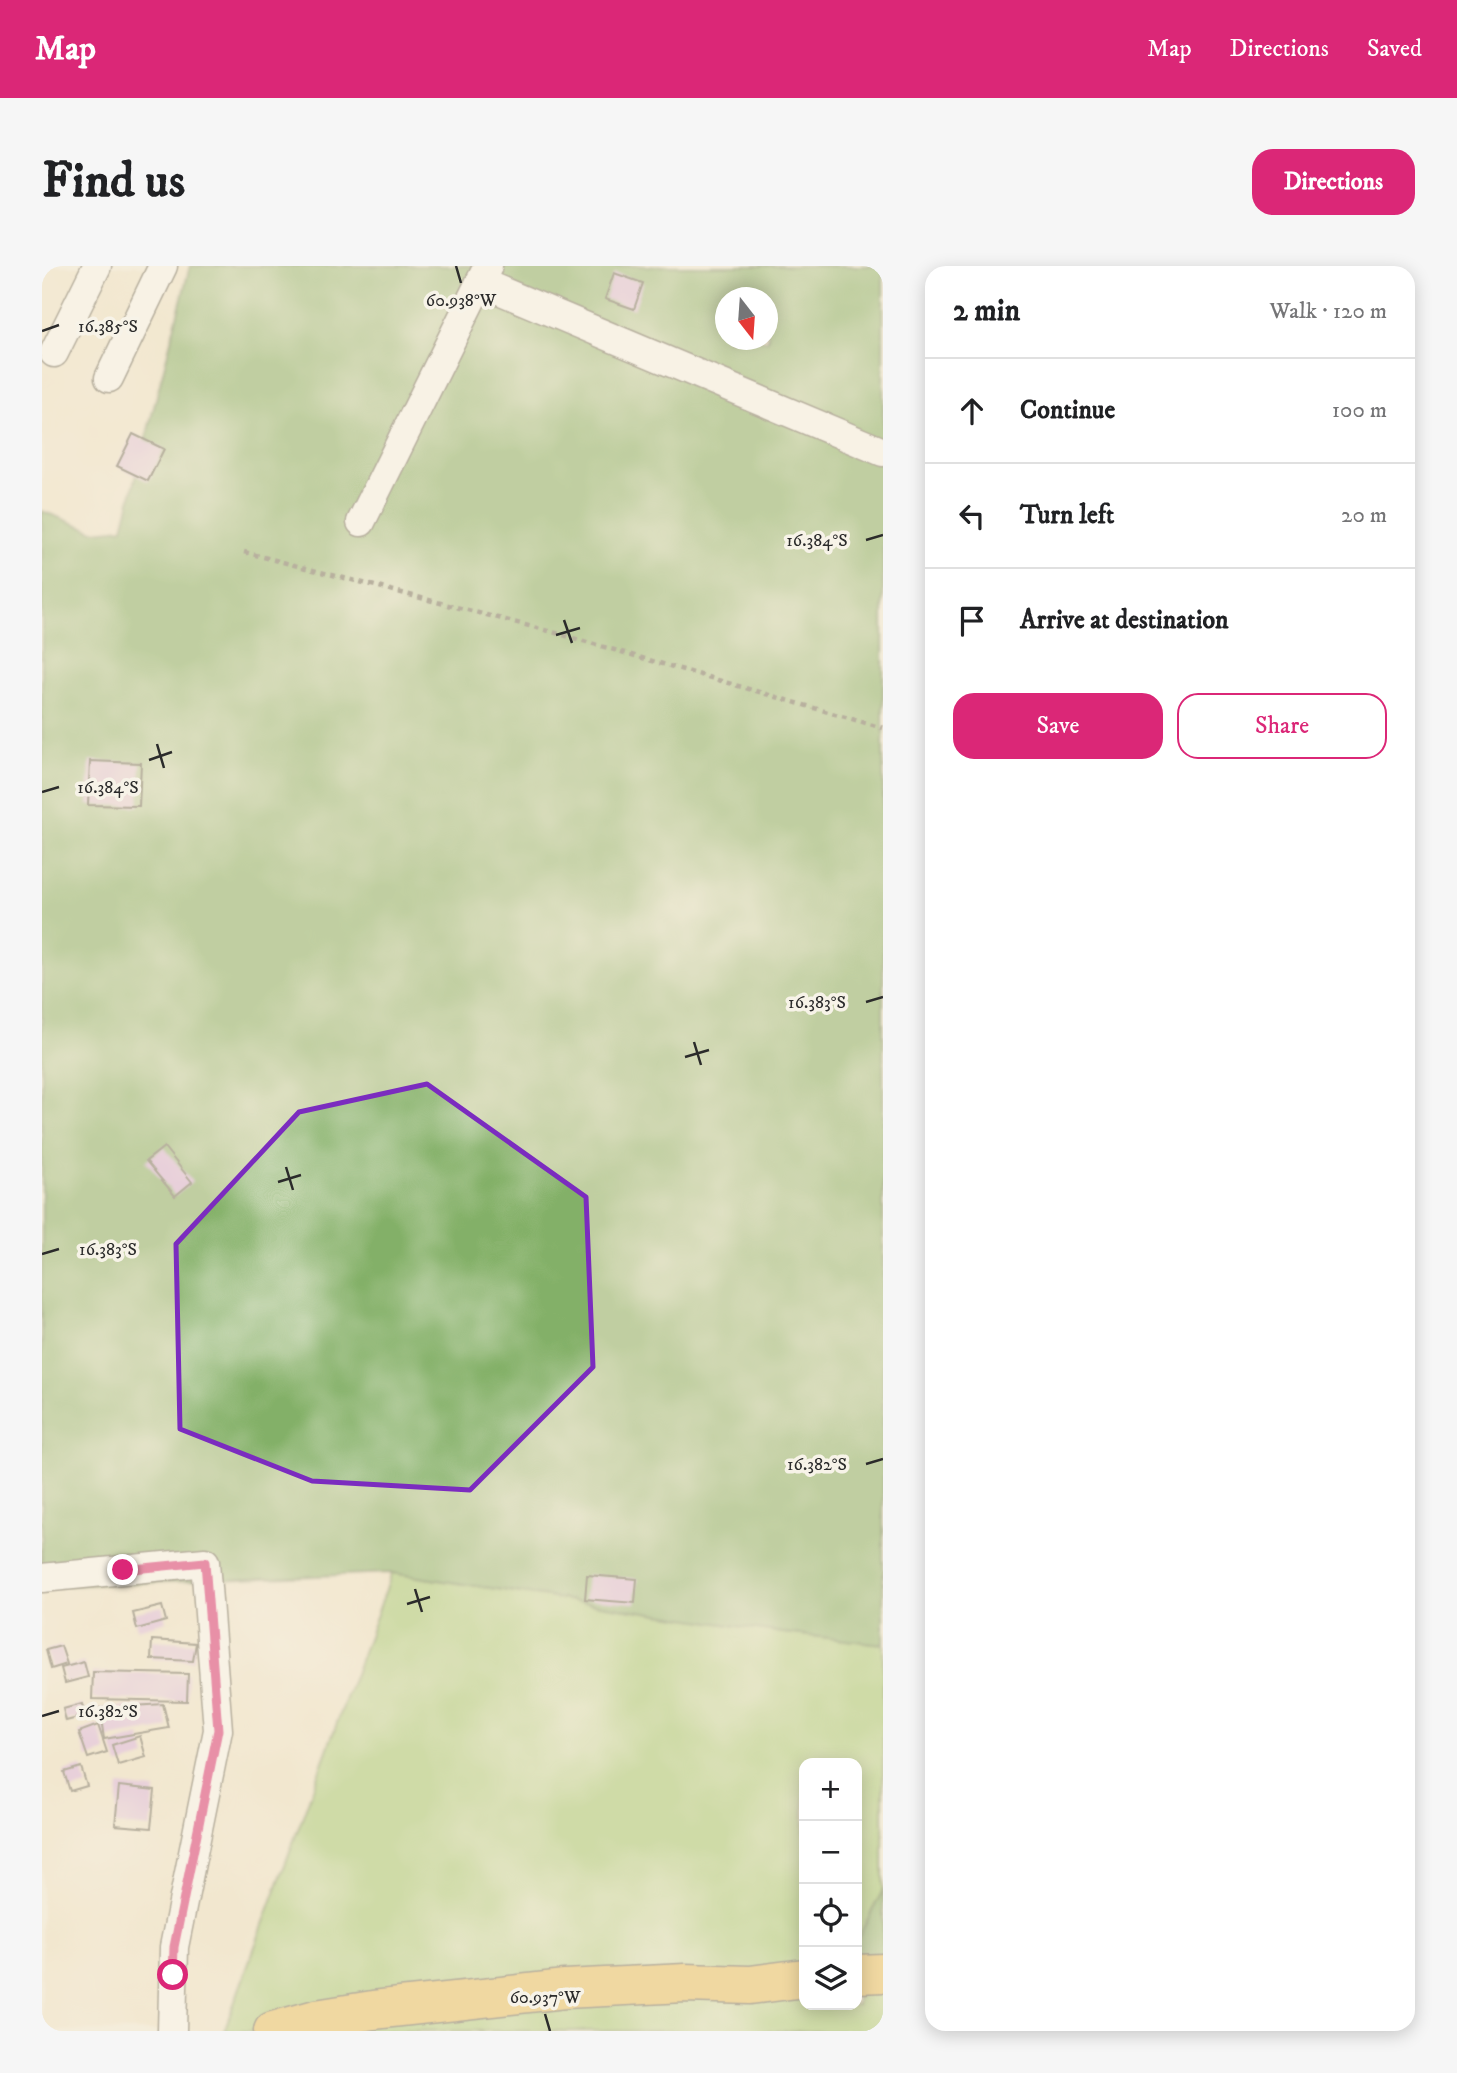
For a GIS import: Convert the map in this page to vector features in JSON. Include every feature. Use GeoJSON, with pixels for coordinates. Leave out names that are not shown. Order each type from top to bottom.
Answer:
{"type":"FeatureCollection","features":[{"type":"Feature","properties":{"kind":"highway"},"geometry":{"type":"LineString","coordinates":[[862,1974],[883,1973]]}},
{"type":"Feature","properties":{"kind":"highway"},"geometry":{"type":"LineString","coordinates":[[273,2031],[316,2019],[373,2010],[565,1989],[685,1983],[750,1985],[799,1979]]}},
{"type":"Feature","properties":{"kind":"street"},"geometry":{"type":"LineString","coordinates":[[54,353],[97,266]]}},
{"type":"Feature","properties":{"kind":"street"},"geometry":{"type":"LineString","coordinates":[[109,377],[163,266]]}},
{"type":"Feature","properties":{"kind":"street"},"geometry":{"type":"LineString","coordinates":[[361,522],[484,274],[883,452]]}},
{"type":"Feature","properties":{"kind":"street"},"geometry":{"type":"LineString","coordinates":[[42,1578],[205,1562],[218,1730],[174,1947],[172,2031]]}},
{"type":"Feature","properties":{"kind":"path"},"geometry":{"type":"LineString","coordinates":[[244,552],[556,633],[883,729]]}},
{"type":"Feature","properties":{"kind":"highlighted area"},"geometry":{"type":"Polygon","coordinates":[[[427,1084],[586,1197],[593,1367],[470,1490],[312,1481],[180,1429],[176,1244],[299,1112],[427,1084]]]}},
{"type":"Feature","properties":{"kind":"green space"},"geometry":{"type":"Polygon","coordinates":[[[190,266],[883,266],[883,1644],[783,1633],[392,1573],[42,1587],[42,511],[94,531],[123,528],[190,266]]]}},
{"type":"Feature","properties":{"kind":"green space"},"geometry":{"type":"Polygon","coordinates":[[[392,1573],[783,1633],[883,1644],[883,1890],[862,1930],[862,1758],[799,1758],[799,2010],[862,2010],[862,1974],[883,1973],[883,2031],[224,2031],[392,1573]]]}},
{"type":"Feature","properties":{"kind":"green space"},"geometry":{"type":"Polygon","coordinates":[[[883,1890],[883,1973],[862,1974],[862,1930],[883,1890]]]}},
{"type":"Feature","properties":{"kind":"building"},"geometry":{"type":"Polygon","coordinates":[[[614,273],[643,283],[634,309],[605,299],[614,273]]]}},
{"type":"Feature","properties":{"kind":"building"},"geometry":{"type":"Polygon","coordinates":[[[133,434],[164,449],[148,481],[117,466],[133,434]]]}},
{"type":"Feature","properties":{"kind":"building"},"geometry":{"type":"Polygon","coordinates":[[[90,761],[141,763],[139,806],[88,805],[90,761]]]}},
{"type":"Feature","properties":{"kind":"building"},"geometry":{"type":"Polygon","coordinates":[[[164,1147],[192,1182],[175,1196],[146,1161],[164,1147]]]}},
{"type":"Feature","properties":{"kind":"building"},"geometry":{"type":"Polygon","coordinates":[[[587,1575],[637,1579],[635,1603],[585,1599],[587,1575]]]}},
{"type":"Feature","properties":{"kind":"building"},"geometry":{"type":"Polygon","coordinates":[[[162,1606],[166,1621],[137,1629],[133,1613],[162,1606]]]}},
{"type":"Feature","properties":{"kind":"building"},"geometry":{"type":"Polygon","coordinates":[[[152,1640],[196,1643],[193,1661],[151,1659],[152,1640]]]}},
{"type":"Feature","properties":{"kind":"building"},"geometry":{"type":"Polygon","coordinates":[[[61,1646],[67,1664],[51,1669],[46,1650],[61,1646]]]}},
{"type":"Feature","properties":{"kind":"building"},"geometry":{"type":"Polygon","coordinates":[[[84,1662],[88,1677],[65,1683],[61,1668],[84,1662]]]}},
{"type":"Feature","properties":{"kind":"building"},"geometry":{"type":"Polygon","coordinates":[[[93,1672],[188,1674],[187,1701],[92,1699],[93,1672]]]}},
{"type":"Feature","properties":{"kind":"building"},"geometry":{"type":"Polygon","coordinates":[[[82,1704],[85,1716],[66,1721],[63,1709],[82,1704]]]}},
{"type":"Feature","properties":{"kind":"building"},"geometry":{"type":"Polygon","coordinates":[[[163,1704],[169,1728],[104,1739],[101,1718],[90,1720],[88,1709],[163,1704]]]}},
{"type":"Feature","properties":{"kind":"building"},"geometry":{"type":"Polygon","coordinates":[[[98,1725],[107,1752],[88,1758],[79,1732],[98,1725]]]}},
{"type":"Feature","properties":{"kind":"building"},"geometry":{"type":"Polygon","coordinates":[[[140,1736],[146,1757],[118,1765],[112,1745],[140,1736]]]}},
{"type":"Feature","properties":{"kind":"building"},"geometry":{"type":"Polygon","coordinates":[[[81,1767],[87,1786],[70,1791],[64,1772],[81,1767]]]}},
{"type":"Feature","properties":{"kind":"building"},"geometry":{"type":"Polygon","coordinates":[[[119,1786],[155,1790],[151,1828],[115,1825],[119,1786]]]}},
{"type":"Feature","properties":{"kind":"route"},"geometry":{"type":"LineString","coordinates":[[123,1570],[205,1562],[218,1730],[174,1947],[173,1975]]}}]}
